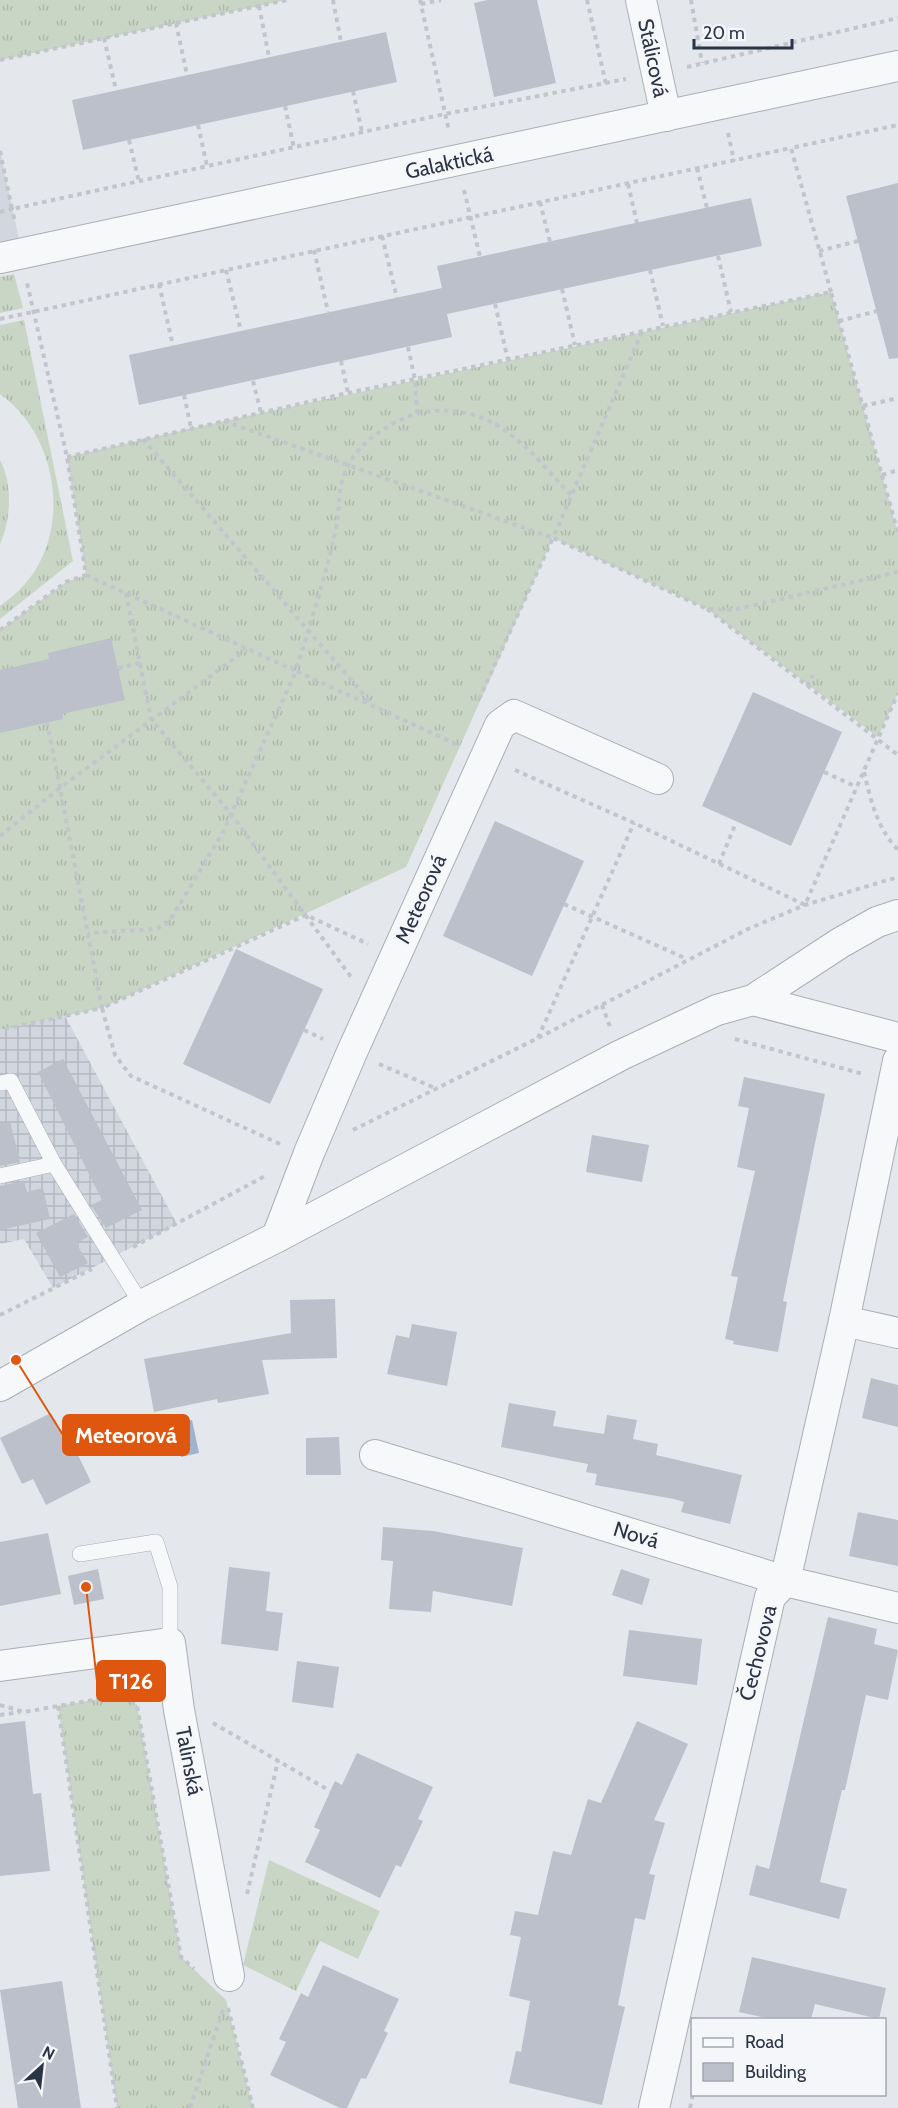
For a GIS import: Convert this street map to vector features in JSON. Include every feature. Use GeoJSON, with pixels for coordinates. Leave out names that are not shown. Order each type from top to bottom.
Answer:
{"type":"FeatureCollection","features":[{"type":"Feature","properties":{"kind":"street","name":"Stálicová"},"geometry":{"type":"LineString","coordinates":[[640,0],[666,116]]}},
{"type":"Feature","properties":{"kind":"street","name":"Galaktická"},"geometry":{"type":"LineString","coordinates":[[0,258],[898,66]]}},
{"type":"Feature","properties":{"kind":"street","name":"Meteorová"},"geometry":{"type":"LineString","coordinates":[[277,1237],[294,1154],[500,725],[514,715],[658,779]]}},
{"type":"Feature","properties":{"kind":"street"},"geometry":{"type":"LineString","coordinates":[[0,1386],[142,1305],[277,1237],[621,1055],[717,1010],[753,1000],[840,943],[878,922],[898,915]]}},
{"type":"Feature","properties":{"kind":"street"},"geometry":{"type":"LineString","coordinates":[[753,1000],[898,1038]]}},
{"type":"Feature","properties":{"kind":"street","name":"Čechovova"},"geometry":{"type":"LineString","coordinates":[[654,2108],[770,1597],[785,1581],[844,1321],[896,1072]]}},
{"type":"Feature","properties":{"kind":"street"},"geometry":{"type":"LineString","coordinates":[[844,1321],[898,1333]]}},
{"type":"Feature","properties":{"kind":"street","name":"Nová"},"geometry":{"type":"LineString","coordinates":[[375,1455],[785,1581],[898,1608]]}},
{"type":"Feature","properties":{"kind":"street"},"geometry":{"type":"LineString","coordinates":[[0,1666],[170,1643]]}},
{"type":"Feature","properties":{"kind":"street","name":"Talinská"},"geometry":{"type":"LineString","coordinates":[[170,1643],[179,1710],[227,1988]]}},
{"type":"Feature","properties":{"kind":"lane"},"geometry":{"type":"LineString","coordinates":[[0,1083],[11,1081],[54,1164],[142,1305]]}},
{"type":"Feature","properties":{"kind":"lane"},"geometry":{"type":"LineString","coordinates":[[0,1176],[54,1164]]}},
{"type":"Feature","properties":{"kind":"lane"},"geometry":{"type":"LineString","coordinates":[[80,1554],[156,1542],[170,1587],[170,1643]]}},
{"type":"Feature","properties":{"kind":"path"},"geometry":{"type":"LineString","coordinates":[[0,60],[287,0]]}},
{"type":"Feature","properties":{"kind":"path"},"geometry":{"type":"LineString","coordinates":[[333,0],[341,42]]}},
{"type":"Feature","properties":{"kind":"path"},"geometry":{"type":"LineString","coordinates":[[441,0],[420,2],[445,114]]}},
{"type":"Feature","properties":{"kind":"path"},"geometry":{"type":"LineString","coordinates":[[587,0],[606,84]]}},
{"type":"Feature","properties":{"kind":"path"},"geometry":{"type":"LineString","coordinates":[[691,0],[702,63]]}},
{"type":"Feature","properties":{"kind":"path"},"geometry":{"type":"LineString","coordinates":[[259,6],[269,57]]}},
{"type":"Feature","properties":{"kind":"path"},"geometry":{"type":"LineString","coordinates":[[0,152],[12,209],[445,114],[606,84],[898,18]]}},
{"type":"Feature","properties":{"kind":"path"},"geometry":{"type":"LineString","coordinates":[[176,23],[187,75]]}},
{"type":"Feature","properties":{"kind":"path"},"geometry":{"type":"LineString","coordinates":[[104,38],[116,90]]}},
{"type":"Feature","properties":{"kind":"path"},"geometry":{"type":"LineString","coordinates":[[353,92],[362,132]]}},
{"type":"Feature","properties":{"kind":"path"},"geometry":{"type":"LineString","coordinates":[[285,106],[294,148]]}},
{"type":"Feature","properties":{"kind":"path"},"geometry":{"type":"LineString","coordinates":[[198,125],[207,166]]}},
{"type":"Feature","properties":{"kind":"path"},"geometry":{"type":"LineString","coordinates":[[0,319],[898,125]]}},
{"type":"Feature","properties":{"kind":"path"},"geometry":{"type":"LineString","coordinates":[[129,140],[139,182]]}},
{"type":"Feature","properties":{"kind":"path"},"geometry":{"type":"LineString","coordinates":[[791,148],[898,533]]}},
{"type":"Feature","properties":{"kind":"path"},"geometry":{"type":"LineString","coordinates":[[697,168],[707,208]]}},
{"type":"Feature","properties":{"kind":"path"},"geometry":{"type":"LineString","coordinates":[[628,183],[637,223]]}},
{"type":"Feature","properties":{"kind":"path"},"geometry":{"type":"LineString","coordinates":[[540,202],[550,242]]}},
{"type":"Feature","properties":{"kind":"path"},"geometry":{"type":"LineString","coordinates":[[471,217],[480,256]]}},
{"type":"Feature","properties":{"kind":"path"},"geometry":{"type":"LineString","coordinates":[[382,236],[396,298]]}},
{"type":"Feature","properties":{"kind":"path"},"geometry":{"type":"LineString","coordinates":[[819,251],[858,241]]}},
{"type":"Feature","properties":{"kind":"path"},"geometry":{"type":"LineString","coordinates":[[314,250],[327,312]]}},
{"type":"Feature","properties":{"kind":"path"},"geometry":{"type":"LineString","coordinates":[[718,256],[731,312]]}},
{"type":"Feature","properties":{"kind":"path"},"geometry":{"type":"LineString","coordinates":[[226,270],[241,331]]}},
{"type":"Feature","properties":{"kind":"path"},"geometry":{"type":"LineString","coordinates":[[650,270],[663,326]]}},
{"type":"Feature","properties":{"kind":"path"},"geometry":{"type":"LineString","coordinates":[[159,284],[173,346]]}},
{"type":"Feature","properties":{"kind":"path"},"geometry":{"type":"LineString","coordinates":[[562,289],[575,345]]}},
{"type":"Feature","properties":{"kind":"path"},"geometry":{"type":"LineString","coordinates":[[68,457],[348,393],[831,292]]}},
{"type":"Feature","properties":{"kind":"path"},"geometry":{"type":"LineString","coordinates":[[495,304],[508,360]]}},
{"type":"Feature","properties":{"kind":"path"},"geometry":{"type":"LineString","coordinates":[[839,321],[877,311]]}},
{"type":"Feature","properties":{"kind":"path"},"geometry":{"type":"LineString","coordinates":[[32,312],[68,457],[86,575]]}},
{"type":"Feature","properties":{"kind":"path"},"geometry":{"type":"LineString","coordinates":[[478,701],[572,496],[642,331]]}},
{"type":"Feature","properties":{"kind":"path"},"geometry":{"type":"LineString","coordinates":[[408,347],[415,380]]}},
{"type":"Feature","properties":{"kind":"path"},"geometry":{"type":"LineString","coordinates":[[341,362],[348,393]]}},
{"type":"Feature","properties":{"kind":"path"},"geometry":{"type":"LineString","coordinates":[[253,381],[261,413]]}},
{"type":"Feature","properties":{"kind":"path"},"geometry":{"type":"LineString","coordinates":[[184,395],[191,428]]}},
{"type":"Feature","properties":{"kind":"path"},"geometry":{"type":"LineString","coordinates":[[863,406],[898,398]]}},
{"type":"Feature","properties":{"kind":"path"},"geometry":{"type":"LineString","coordinates":[[417,413],[450,411],[488,418],[509,432],[572,496]]}},
{"type":"Feature","properties":{"kind":"path"},"geometry":{"type":"LineString","coordinates":[[224,421],[553,538],[707,609],[898,755]]}},
{"type":"Feature","properties":{"kind":"path"},"geometry":{"type":"LineString","coordinates":[[143,439],[372,705]]}},
{"type":"Feature","properties":{"kind":"path"},"geometry":{"type":"LineString","coordinates":[[882,475],[898,470]]}},
{"type":"Feature","properties":{"kind":"path"},"geometry":{"type":"LineString","coordinates":[[707,609],[733,610],[898,572]]}},
{"type":"Feature","properties":{"kind":"path"},"geometry":{"type":"LineString","coordinates":[[0,630],[66,582],[86,575],[296,670],[223,832],[169,922],[156,929],[88,933]]}},
{"type":"Feature","properties":{"kind":"path"},"geometry":{"type":"LineString","coordinates":[[126,592],[151,719],[231,814],[356,982],[359,973]]}},
{"type":"Feature","properties":{"kind":"path"},"geometry":{"type":"LineString","coordinates":[[0,836],[151,719],[248,649]]}},
{"type":"Feature","properties":{"kind":"path"},"geometry":{"type":"LineString","coordinates":[[118,668],[140,663]]}},
{"type":"Feature","properties":{"kind":"path"},"geometry":{"type":"LineString","coordinates":[[807,686],[813,675]]}},
{"type":"Feature","properties":{"kind":"path"},"geometry":{"type":"LineString","coordinates":[[0,1315],[113,1258],[294,1154],[284,1145],[131,1076],[115,1055],[102,1008],[47,722]]}},
{"type":"Feature","properties":{"kind":"path"},"geometry":{"type":"LineString","coordinates":[[454,755],[459,745]]}},
{"type":"Feature","properties":{"kind":"path"},"geometry":{"type":"LineString","coordinates":[[864,771],[874,813],[888,840],[898,850]]}},
{"type":"Feature","properties":{"kind":"path"},"geometry":{"type":"LineString","coordinates":[[824,772],[857,787]]}},
{"type":"Feature","properties":{"kind":"path"},"geometry":{"type":"LineString","coordinates":[[538,1038],[594,917],[634,823]]}},
{"type":"Feature","properties":{"kind":"path"},"geometry":{"type":"LineString","coordinates":[[719,864],[735,825]]}},
{"type":"Feature","properties":{"kind":"path"},"geometry":{"type":"LineString","coordinates":[[351,1131],[538,1038],[750,928],[805,905],[898,877]]}},
{"type":"Feature","properties":{"kind":"path"},"geometry":{"type":"LineString","coordinates":[[564,904],[687,959]]}},
{"type":"Feature","properties":{"kind":"path"},"geometry":{"type":"LineString","coordinates":[[0,1030],[102,1008],[306,915],[371,945]]}},
{"type":"Feature","properties":{"kind":"path"},"geometry":{"type":"LineString","coordinates":[[367,954],[376,936]]}},
{"type":"Feature","properties":{"kind":"path"},"geometry":{"type":"LineString","coordinates":[[730,1037],[896,1072]]}},
{"type":"Feature","properties":{"kind":"path"},"geometry":{"type":"LineString","coordinates":[[0,1715],[122,1695],[137,1705],[179,1710],[211,1721],[330,1791]]}},
{"type":"Feature","properties":{"kind":"path"},"geometry":{"type":"LineString","coordinates":[[0,1705],[24,1712]]}},
{"type":"Feature","properties":{"kind":"path"},"geometry":{"type":"LineString","coordinates":[[137,1705],[181,1957],[196,1971]]}},
{"type":"Feature","properties":{"kind":"path"},"geometry":{"type":"LineString","coordinates":[[58,1706],[117,2108]]}},
{"type":"Feature","properties":{"kind":"path"},"geometry":{"type":"LineString","coordinates":[[227,1988],[253,2108]]}},
{"type":"Feature","properties":{"kind":"shaded area"},"geometry":{"type":"Polygon","coordinates":[[[0,151],[22,253],[0,258],[0,151]]]}},
{"type":"Feature","properties":{"kind":"shaded area"},"geometry":{"type":"Polygon","coordinates":[[[65,1016],[177,1224],[53,1288],[24,1239],[0,1244],[0,1030],[65,1016]]]}},
{"type":"Feature","properties":{"kind":"green space"},"geometry":{"type":"Polygon","coordinates":[[[0,0],[287,0],[0,60],[0,0]]]}},
{"type":"Feature","properties":{"kind":"green space"},"geometry":{"type":"Polygon","coordinates":[[[14,274],[23,308],[0,313],[0,277],[14,274]]]}},
{"type":"Feature","properties":{"kind":"green space"},"geometry":{"type":"Polygon","coordinates":[[[831,292],[898,533],[898,693],[878,737],[707,609],[553,538],[406,867],[102,1008],[0,1030],[0,630],[66,582],[86,575],[67,457],[224,421],[831,292]]]}},
{"type":"Feature","properties":{"kind":"green space"},"geometry":{"type":"Polygon","coordinates":[[[24,320],[73,561],[0,619],[0,606],[24,585],[39,563],[49,538],[53,512],[52,485],[46,458],[35,434],[20,412],[0,394],[0,325],[24,320]]]}},
{"type":"Feature","properties":{"kind":"green space"},"geometry":{"type":"Polygon","coordinates":[[[0,460],[7,480],[9,502],[4,534],[0,544],[0,460]]]}},
{"type":"Feature","properties":{"kind":"green space"},"geometry":{"type":"Polygon","coordinates":[[[122,1695],[137,1705],[181,1957],[226,2000],[253,2108],[117,2108],[58,1706],[122,1695]]]}},
{"type":"Feature","properties":{"kind":"green space"},"geometry":{"type":"Polygon","coordinates":[[[269,1860],[380,1911],[358,1959],[320,1941],[296,1991],[243,1965],[269,1860]]]}},
{"type":"Feature","properties":{"kind":"water"},"geometry":{"type":"Polygon","coordinates":[[[192,1420],[199,1453],[181,1457],[175,1423],[192,1420]]]}},
{"type":"Feature","properties":{"kind":"building"},"geometry":{"type":"Polygon","coordinates":[[[488,0],[537,0],[556,83],[494,97],[474,3],[488,0]]]}},
{"type":"Feature","properties":{"kind":"building"},"geometry":{"type":"Polygon","coordinates":[[[386,32],[397,82],[83,150],[72,100],[386,32]]]}},
{"type":"Feature","properties":{"kind":"building"},"geometry":{"type":"Polygon","coordinates":[[[898,183],[898,358],[889,359],[846,196],[898,183]]]}},
{"type":"Feature","properties":{"kind":"building"},"geometry":{"type":"Polygon","coordinates":[[[751,198],[762,246],[447,314],[452,337],[139,405],[129,355],[442,288],[437,266],[751,198]]]}},
{"type":"Feature","properties":{"kind":"building"},"geometry":{"type":"Polygon","coordinates":[[[111,638],[125,700],[62,714],[63,719],[0,733],[0,670],[49,659],[48,653],[111,638]]]}},
{"type":"Feature","properties":{"kind":"building"},"geometry":{"type":"Polygon","coordinates":[[[753,692],[842,732],[791,846],[702,806],[753,692]]]}},
{"type":"Feature","properties":{"kind":"building"},"geometry":{"type":"Polygon","coordinates":[[[495,821],[584,861],[532,976],[443,936],[495,821]]]}},
{"type":"Feature","properties":{"kind":"building"},"geometry":{"type":"Polygon","coordinates":[[[236,949],[323,989],[270,1104],[183,1064],[236,949]]]}},
{"type":"Feature","properties":{"kind":"building"},"geometry":{"type":"Polygon","coordinates":[[[63,1059],[142,1210],[106,1228],[91,1205],[102,1200],[38,1072],[63,1059]]]}},
{"type":"Feature","properties":{"kind":"building"},"geometry":{"type":"Polygon","coordinates":[[[744,1077],[825,1094],[783,1301],[787,1302],[778,1352],[733,1344],[734,1341],[725,1339],[738,1277],[731,1276],[755,1171],[737,1167],[749,1108],[738,1106],[744,1077]]]}},
{"type":"Feature","properties":{"kind":"building"},"geometry":{"type":"Polygon","coordinates":[[[10,1122],[20,1162],[0,1166],[0,1123],[10,1122]]]}},
{"type":"Feature","properties":{"kind":"building"},"geometry":{"type":"Polygon","coordinates":[[[592,1135],[649,1145],[642,1182],[586,1172],[592,1135]]]}},
{"type":"Feature","properties":{"kind":"building"},"geometry":{"type":"Polygon","coordinates":[[[24,1181],[27,1192],[43,1188],[50,1219],[0,1230],[0,1186],[24,1181]]]}},
{"type":"Feature","properties":{"kind":"building"},"geometry":{"type":"Polygon","coordinates":[[[74,1214],[88,1237],[76,1243],[88,1263],[60,1277],[36,1233],[74,1214]]]}},
{"type":"Feature","properties":{"kind":"building"},"geometry":{"type":"Polygon","coordinates":[[[335,1299],[337,1358],[262,1360],[269,1394],[218,1403],[217,1399],[154,1412],[144,1359],[291,1333],[290,1300],[335,1299]]]}},
{"type":"Feature","properties":{"kind":"building"},"geometry":{"type":"Polygon","coordinates":[[[412,1324],[457,1332],[447,1386],[387,1374],[396,1335],[409,1338],[412,1324]]]}},
{"type":"Feature","properties":{"kind":"building"},"geometry":{"type":"Polygon","coordinates":[[[871,1378],[898,1385],[898,1427],[862,1418],[871,1378]]]}},
{"type":"Feature","properties":{"kind":"building"},"geometry":{"type":"Polygon","coordinates":[[[509,1403],[556,1411],[553,1426],[604,1434],[607,1415],[637,1420],[633,1439],[658,1444],[656,1455],[742,1475],[730,1524],[681,1512],[684,1502],[674,1499],[595,1485],[597,1474],[586,1472],[588,1464],[501,1447],[509,1403]]]}},
{"type":"Feature","properties":{"kind":"building"},"geometry":{"type":"Polygon","coordinates":[[[51,1413],[72,1456],[77,1453],[91,1482],[46,1505],[33,1479],[22,1484],[0,1438],[51,1413]]]}},
{"type":"Feature","properties":{"kind":"building"},"geometry":{"type":"Polygon","coordinates":[[[339,1437],[341,1475],[306,1475],[306,1438],[339,1437]]]}},
{"type":"Feature","properties":{"kind":"building"},"geometry":{"type":"Polygon","coordinates":[[[858,1512],[898,1520],[898,1566],[849,1556],[858,1512]]]}},
{"type":"Feature","properties":{"kind":"building"},"geometry":{"type":"Polygon","coordinates":[[[383,1527],[433,1531],[523,1548],[512,1606],[433,1591],[431,1612],[389,1609],[393,1561],[381,1560],[383,1527]]]}},
{"type":"Feature","properties":{"kind":"building"},"geometry":{"type":"Polygon","coordinates":[[[48,1533],[61,1594],[0,1606],[0,1542],[48,1533]]]}},
{"type":"Feature","properties":{"kind":"building"},"geometry":{"type":"Polygon","coordinates":[[[229,1567],[270,1572],[266,1611],[283,1613],[278,1651],[221,1644],[229,1567]]]}},
{"type":"Feature","properties":{"kind":"building"},"geometry":{"type":"Polygon","coordinates":[[[98,1569],[104,1599],[74,1605],[68,1576],[98,1569]]]}},
{"type":"Feature","properties":{"kind":"building"},"geometry":{"type":"Polygon","coordinates":[[[621,1569],[650,1579],[642,1605],[612,1595],[621,1569]]]}},
{"type":"Feature","properties":{"kind":"building"},"geometry":{"type":"Polygon","coordinates":[[[828,1617],[877,1629],[874,1644],[898,1650],[888,1700],[866,1695],[845,1790],[842,1790],[820,1882],[847,1889],[839,1919],[749,1895],[756,1865],[769,1869],[828,1617]]]}},
{"type":"Feature","properties":{"kind":"building"},"geometry":{"type":"Polygon","coordinates":[[[629,1630],[702,1639],[697,1685],[623,1676],[629,1630]]]}},
{"type":"Feature","properties":{"kind":"building"},"geometry":{"type":"Polygon","coordinates":[[[297,1661],[339,1667],[333,1708],[292,1702],[297,1661]]]}},
{"type":"Feature","properties":{"kind":"building"},"geometry":{"type":"Polygon","coordinates":[[[25,1721],[33,1794],[41,1793],[50,1871],[0,1876],[0,1724],[25,1721]]]}},
{"type":"Feature","properties":{"kind":"building"},"geometry":{"type":"Polygon","coordinates":[[[637,1721],[688,1744],[654,1820],[665,1823],[649,1874],[655,1875],[645,1920],[635,1918],[618,2005],[625,2007],[602,2105],[509,2083],[516,2051],[521,2052],[530,2001],[509,1996],[521,1937],[510,1935],[515,1911],[538,1915],[553,1851],[571,1855],[588,1799],[601,1803],[637,1721]]]}},
{"type":"Feature","properties":{"kind":"building"},"geometry":{"type":"Polygon","coordinates":[[[357,1753],[433,1787],[418,1819],[423,1821],[401,1867],[396,1865],[380,1898],[305,1862],[320,1830],[314,1827],[335,1781],[342,1785],[357,1753]]]}},
{"type":"Feature","properties":{"kind":"building"},"geometry":{"type":"Polygon","coordinates":[[[752,1957],[886,1988],[879,2018],[815,2004],[811,2018],[766,2018],[739,2012],[752,1957]]]}},
{"type":"Feature","properties":{"kind":"building"},"geometry":{"type":"Polygon","coordinates":[[[323,1965],[399,1999],[384,2031],[388,2033],[366,2079],[361,2078],[347,2108],[340,2108],[270,2075],[286,2042],[279,2039],[301,1993],[308,1997],[323,1965]]]}},
{"type":"Feature","properties":{"kind":"building"},"geometry":{"type":"Polygon","coordinates":[[[62,1981],[81,2108],[18,2108],[0,1990],[62,1981]]]}},
{"type":"Feature","properties":{"kind":"place","name":"Meteorová"},"geometry":{"type":"Point","coordinates":[16,1360]}},
{"type":"Feature","properties":{"kind":"place","name":"T126"},"geometry":{"type":"Point","coordinates":[86,1587]}}]}
